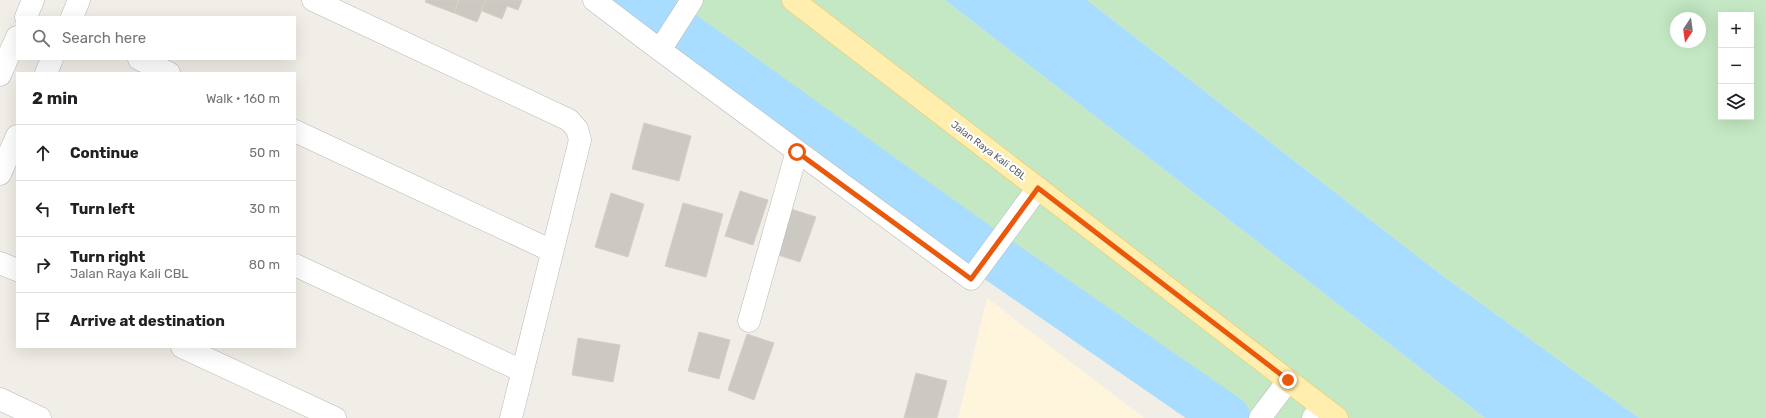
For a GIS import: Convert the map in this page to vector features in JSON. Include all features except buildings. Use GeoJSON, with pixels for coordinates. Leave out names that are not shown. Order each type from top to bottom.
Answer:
{"type":"FeatureCollection","features":[{"type":"Feature","properties":{"kind":"main road","name":"Jalan Raya Kali CBL"},"geometry":{"type":"LineString","coordinates":[[793,0],[1288,380],[1324,414]]}},
{"type":"Feature","properties":{"kind":"street"},"geometry":{"type":"LineString","coordinates":[[26,16],[33,0]]}},
{"type":"Feature","properties":{"kind":"street"},"geometry":{"type":"LineString","coordinates":[[72,16],[79,0]]}},
{"type":"Feature","properties":{"kind":"street"},"geometry":{"type":"LineString","coordinates":[[313,0],[569,120],[577,129],[580,140],[511,418]]}},
{"type":"Feature","properties":{"kind":"street"},"geometry":{"type":"LineString","coordinates":[[594,0],[663,45],[797,152],[971,279],[1038,188]]}},
{"type":"Feature","properties":{"kind":"street"},"geometry":{"type":"LineString","coordinates":[[663,45],[690,4]]}},
{"type":"Feature","properties":{"kind":"street"},"geometry":{"type":"LineString","coordinates":[[0,75],[11,37]]}},
{"type":"Feature","properties":{"kind":"street"},"geometry":{"type":"LineString","coordinates":[[46,72],[52,60]]}},
{"type":"Feature","properties":{"kind":"street"},"geometry":{"type":"LineString","coordinates":[[141,60],[167,72]]}},
{"type":"Feature","properties":{"kind":"street"},"geometry":{"type":"LineString","coordinates":[[296,131],[552,251]]}},
{"type":"Feature","properties":{"kind":"street"},"geometry":{"type":"LineString","coordinates":[[0,174],[16,138]]}},
{"type":"Feature","properties":{"kind":"street"},"geometry":{"type":"LineString","coordinates":[[749,321],[797,152]]}},
{"type":"Feature","properties":{"kind":"street"},"geometry":{"type":"LineString","coordinates":[[0,262],[16,270]]}},
{"type":"Feature","properties":{"kind":"street"},"geometry":{"type":"LineString","coordinates":[[296,265],[522,371]]}},
{"type":"Feature","properties":{"kind":"street"},"geometry":{"type":"LineString","coordinates":[[184,348],[335,418]]}},
{"type":"Feature","properties":{"kind":"street"},"geometry":{"type":"LineString","coordinates":[[1260,418],[1288,380]]}},
{"type":"Feature","properties":{"kind":"street"},"geometry":{"type":"LineString","coordinates":[[0,400],[36,417]]}},
{"type":"Feature","properties":{"kind":"shaded area"},"geometry":{"type":"Polygon","coordinates":[[[987,298],[1144,418],[958,418],[987,298]]]}},
{"type":"Feature","properties":{"kind":"green space"},"geometry":{"type":"Polygon","coordinates":[[[667,0],[945,0],[1485,418],[1227,418],[667,0]]]}},
{"type":"Feature","properties":{"kind":"green space"},"geometry":{"type":"Polygon","coordinates":[[[1087,0],[1766,0],[1766,418],[1639,418],[1439,273],[1087,0]]]}},
{"type":"Feature","properties":{"kind":"water"},"geometry":{"type":"Polygon","coordinates":[[[945,0],[1087,0],[1439,273],[1639,418],[1485,418],[945,0]]]}},
{"type":"Feature","properties":{"kind":"waterway"},"geometry":{"type":"LineString","coordinates":[[635,0],[978,246],[1227,418]]}},
{"type":"Feature","properties":{"kind":"route"},"geometry":{"type":"LineString","coordinates":[[797,152],[971,279],[1038,188],[1288,380]]}}]}
